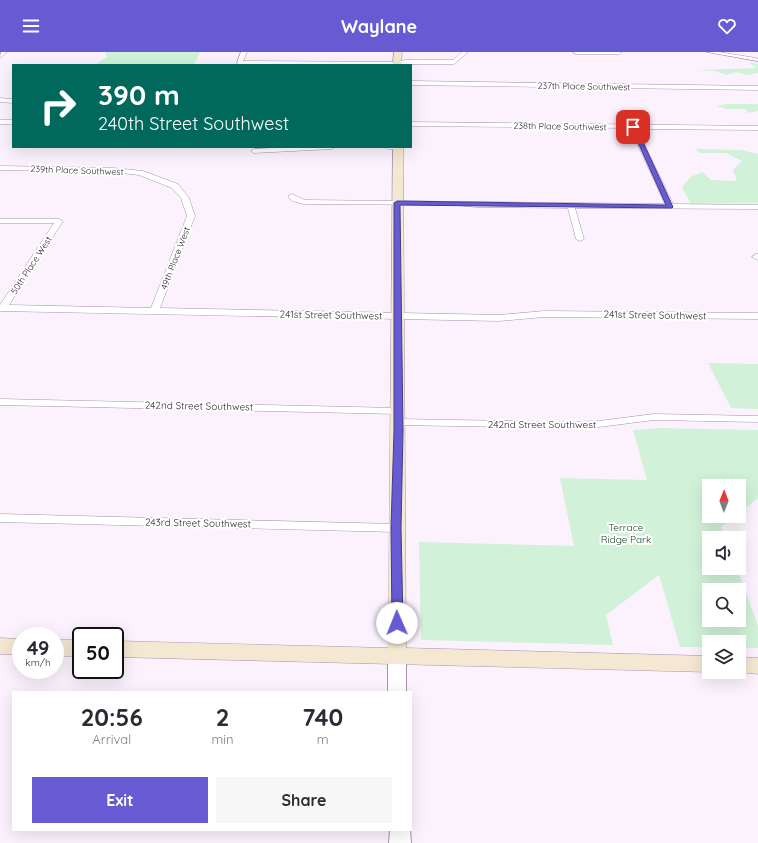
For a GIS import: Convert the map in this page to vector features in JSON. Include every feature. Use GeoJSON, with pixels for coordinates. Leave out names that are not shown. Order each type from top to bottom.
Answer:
{"type":"FeatureCollection","features":[{"type":"Feature","properties":{"kind":"main road"},"geometry":{"type":"LineString","coordinates":[[397,64],[398,52]]}},
{"type":"Feature","properties":{"kind":"main road"},"geometry":{"type":"LineString","coordinates":[[397,656],[396,528],[398,416],[398,148]]}},
{"type":"Feature","properties":{"kind":"main road"},"geometry":{"type":"LineString","coordinates":[[0,646],[12,647]]}},
{"type":"Feature","properties":{"kind":"main road"},"geometry":{"type":"LineString","coordinates":[[124,649],[702,664]]}},
{"type":"Feature","properties":{"kind":"main road"},"geometry":{"type":"LineString","coordinates":[[746,665],[758,666]]}},
{"type":"Feature","properties":{"kind":"street"},"geometry":{"type":"LineString","coordinates":[[0,56],[4,52]]}},
{"type":"Feature","properties":{"kind":"street"},"geometry":{"type":"LineString","coordinates":[[244,52],[240,63],[397,64],[405,62],[454,62],[465,52]]}},
{"type":"Feature","properties":{"kind":"street"},"geometry":{"type":"LineString","coordinates":[[576,52],[620,52]]}},
{"type":"Feature","properties":{"kind":"street"},"geometry":{"type":"LineString","coordinates":[[710,52],[756,60]]}},
{"type":"Feature","properties":{"kind":"street","name":"237th Place Southwest"},"geometry":{"type":"LineString","coordinates":[[412,84],[758,88]]}},
{"type":"Feature","properties":{"kind":"street"},"geometry":{"type":"LineString","coordinates":[[0,100],[12,101]]}},
{"type":"Feature","properties":{"kind":"street"},"geometry":{"type":"LineString","coordinates":[[0,122],[12,122]]}},
{"type":"Feature","properties":{"kind":"street","name":"238th Place Southwest"},"geometry":{"type":"LineString","coordinates":[[412,124],[758,128]]}},
{"type":"Feature","properties":{"kind":"street"},"geometry":{"type":"LineString","coordinates":[[633,127],[670,207]]}},
{"type":"Feature","properties":{"kind":"street"},"geometry":{"type":"LineString","coordinates":[[254,151],[312,148]]}},
{"type":"Feature","properties":{"kind":"street","name":"239th Place Southwest"},"geometry":{"type":"LineString","coordinates":[[0,168],[113,170],[140,173],[175,186]]}},
{"type":"Feature","properties":{"kind":"street","name":"49th Place West"},"geometry":{"type":"LineString","coordinates":[[155,311],[191,216],[186,198],[175,186]]}},
{"type":"Feature","properties":{"kind":"street"},"geometry":{"type":"LineString","coordinates":[[292,196],[304,202],[758,207]]}},
{"type":"Feature","properties":{"kind":"street"},"geometry":{"type":"LineString","coordinates":[[571,206],[580,239]]}},
{"type":"Feature","properties":{"kind":"street","name":"50th Place West"},"geometry":{"type":"LineString","coordinates":[[0,221],[59,221],[1,308]]}},
{"type":"Feature","properties":{"kind":"street","name":"241st Street Southwest"},"geometry":{"type":"LineString","coordinates":[[1,308],[499,318],[544,314],[758,316]]}},
{"type":"Feature","properties":{"kind":"street","name":"242nd Street Southwest"},"geometry":{"type":"LineString","coordinates":[[0,402],[398,416],[565,426],[599,424],[654,417],[758,419]]}},
{"type":"Feature","properties":{"kind":"street","name":"243rd Street Southwest"},"geometry":{"type":"LineString","coordinates":[[0,518],[396,528]]}},
{"type":"Feature","properties":{"kind":"street"},"geometry":{"type":"LineString","coordinates":[[397,656],[397,691]]}},
{"type":"Feature","properties":{"kind":"street"},"geometry":{"type":"LineString","coordinates":[[400,831],[400,843]]}},
{"type":"Feature","properties":{"kind":"green space"},"geometry":{"type":"Polygon","coordinates":[[[105,52],[200,52],[194,64],[96,64],[107,57],[105,52]]]}},
{"type":"Feature","properties":{"kind":"green space"},"geometry":{"type":"Polygon","coordinates":[[[748,62],[758,64],[758,73],[747,75],[736,72],[726,75],[715,71],[695,70],[757,68],[748,62]]]}},
{"type":"Feature","properties":{"kind":"green space"},"geometry":{"type":"Polygon","coordinates":[[[728,104],[758,104],[758,111],[748,113],[745,109],[727,109],[716,106],[728,104]]]}},
{"type":"Feature","properties":{"kind":"green space"},"geometry":{"type":"Polygon","coordinates":[[[696,149],[742,150],[758,154],[758,203],[691,204],[682,188],[690,177],[702,172],[711,180],[737,181],[733,170],[742,161],[726,153],[699,153],[696,149]]]}},
{"type":"Feature","properties":{"kind":"green space"},"geometry":{"type":"Polygon","coordinates":[[[708,363],[758,364],[758,409],[731,408],[708,363]]]}},
{"type":"Feature","properties":{"kind":"green space","name":"Terrace Ridge Park"},"geometry":{"type":"Polygon","coordinates":[[[658,428],[758,430],[758,498],[746,507],[746,479],[702,479],[702,523],[726,523],[721,527],[722,531],[702,531],[702,575],[740,575],[742,583],[702,583],[702,627],[746,627],[746,593],[758,626],[758,648],[746,648],[746,635],[702,635],[702,647],[680,647],[659,575],[606,615],[613,645],[421,640],[419,542],[574,546],[560,478],[647,480],[633,430],[658,428]]]}},
{"type":"Feature","properties":{"kind":"route"},"geometry":{"type":"LineString","coordinates":[[397,623],[397,203],[670,207],[633,127]]}}]}
